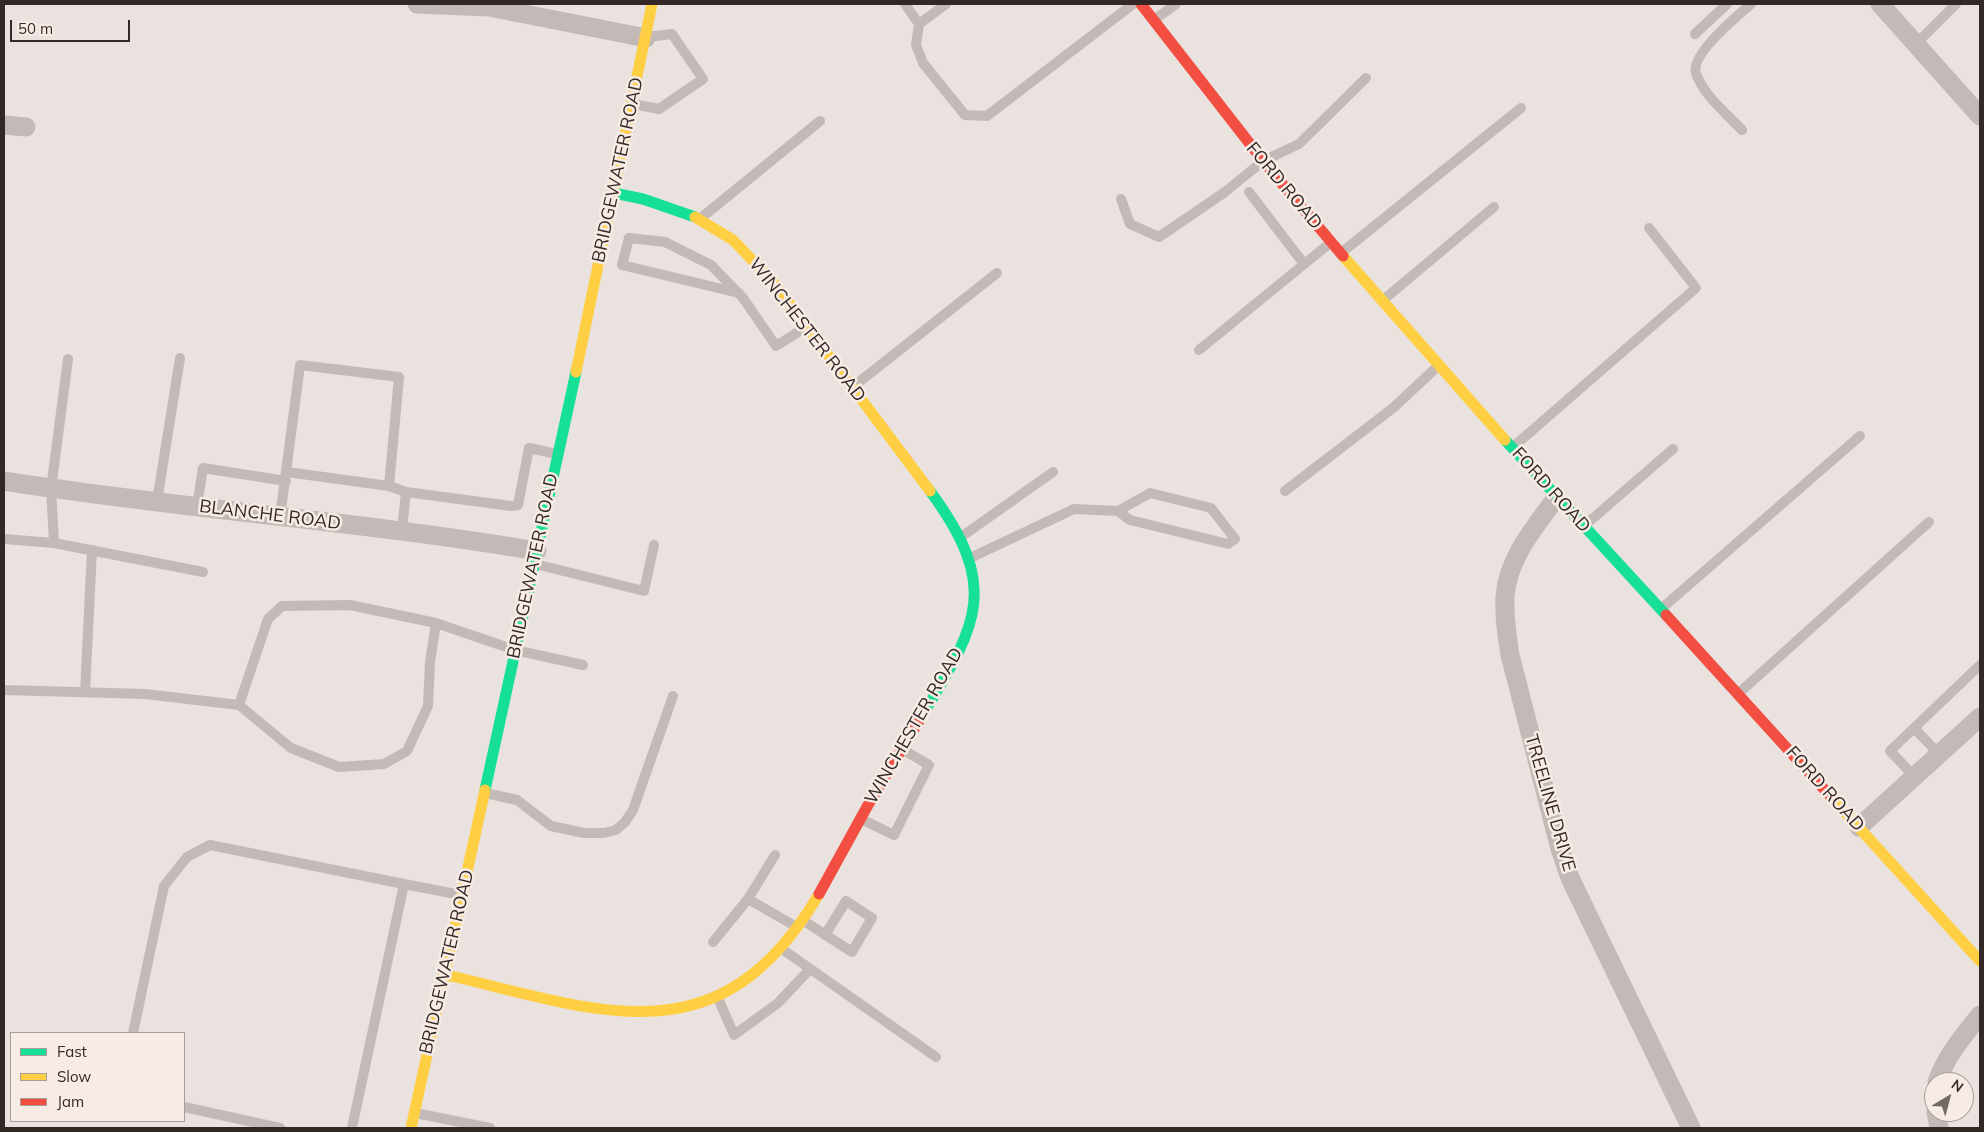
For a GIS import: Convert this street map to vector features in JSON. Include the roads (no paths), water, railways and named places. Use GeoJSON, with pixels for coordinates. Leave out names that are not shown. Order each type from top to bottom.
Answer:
{"type":"FeatureCollection","features":[{"type":"Feature","properties":{"kind":"street"},"geometry":{"type":"LineString","coordinates":[[417,4],[529,9],[646,38]]}},
{"type":"Feature","properties":{"kind":"street","name":"BRIDGEWATER ROAD"},"geometry":{"type":"LineString","coordinates":[[411,1128],[614,193],[652,4]]}},
{"type":"Feature","properties":{"kind":"street","name":"FORD ROAD"},"geometry":{"type":"LineString","coordinates":[[1141,4],[1263,161],[1381,301],[1556,498],[1739,694],[1980,961]]}},
{"type":"Feature","properties":{"kind":"street"},"geometry":{"type":"LineString","coordinates":[[1891,7],[1916,44],[1980,116]]}},
{"type":"Feature","properties":{"kind":"street"},"geometry":{"type":"LineString","coordinates":[[4,125],[26,127]]}},
{"type":"Feature","properties":{"kind":"street","name":"WINCHESTER ROAD"},"geometry":{"type":"LineString","coordinates":[[443,974],[571,1003],[638,1012],[674,1011],[697,1006],[717,997],[756,974],[781,948],[817,901],[860,819],[952,666],[968,630],[975,594],[969,558],[951,520],[775,284],[752,258],[732,240],[700,219],[659,204],[614,193]]}},
{"type":"Feature","properties":{"kind":"street","name":"BLANCHE ROAD"},"geometry":{"type":"LineString","coordinates":[[4,481],[52,489],[402,530],[535,558]]}},
{"type":"Feature","properties":{"kind":"street","name":"TREELINE DRIVE"},"geometry":{"type":"LineString","coordinates":[[1556,498],[1530,534],[1508,580],[1505,596],[1505,624],[1510,655],[1560,849],[1570,878],[1692,1128]]}},
{"type":"Feature","properties":{"kind":"street"},"geometry":{"type":"LineString","coordinates":[[1860,827],[1980,717]]}},
{"type":"Feature","properties":{"kind":"street"},"geometry":{"type":"LineString","coordinates":[[1940,1072],[1958,1042],[1980,1016]]}},
{"type":"Feature","properties":{"kind":"street"},"geometry":{"type":"LineString","coordinates":[[1958,1042],[1980,1031]]}},
{"type":"Feature","properties":{"kind":"lane"},"geometry":{"type":"LineString","coordinates":[[905,4],[920,24]]}},
{"type":"Feature","properties":{"kind":"lane"},"geometry":{"type":"LineString","coordinates":[[946,4],[920,24],[916,45],[923,63],[965,115],[987,116],[1133,4]]}},
{"type":"Feature","properties":{"kind":"lane"},"geometry":{"type":"LineString","coordinates":[[1153,20],[1176,4]]}},
{"type":"Feature","properties":{"kind":"lane"},"geometry":{"type":"LineString","coordinates":[[1695,34],[1727,4]]}},
{"type":"Feature","properties":{"kind":"lane"},"geometry":{"type":"LineString","coordinates":[[1742,130],[1704,87],[1696,73],[1695,66],[1698,58],[1712,41],[1751,4]]}},
{"type":"Feature","properties":{"kind":"lane"},"geometry":{"type":"LineString","coordinates":[[1916,44],[1956,4]]}},
{"type":"Feature","properties":{"kind":"lane"},"geometry":{"type":"LineString","coordinates":[[633,104],[659,108],[703,79],[672,34],[646,38]]}},
{"type":"Feature","properties":{"kind":"lane"},"geometry":{"type":"LineString","coordinates":[[1121,199],[1130,224],[1159,237],[1225,192],[1263,161],[1299,144],[1366,78]]}},
{"type":"Feature","properties":{"kind":"lane"},"geometry":{"type":"LineString","coordinates":[[1340,253],[1521,108]]}},
{"type":"Feature","properties":{"kind":"lane"},"geometry":{"type":"LineString","coordinates":[[700,219],[820,121]]}},
{"type":"Feature","properties":{"kind":"lane"},"geometry":{"type":"LineString","coordinates":[[1249,192],[1304,264]]}},
{"type":"Feature","properties":{"kind":"lane"},"geometry":{"type":"LineString","coordinates":[[1381,301],[1494,207]]}},
{"type":"Feature","properties":{"kind":"lane"},"geometry":{"type":"LineString","coordinates":[[1512,448],[1696,288],[1649,228]]}},
{"type":"Feature","properties":{"kind":"lane"},"geometry":{"type":"LineString","coordinates":[[738,293],[622,264],[630,238],[665,242],[711,265],[738,293],[776,346],[807,327]]}},
{"type":"Feature","properties":{"kind":"lane"},"geometry":{"type":"LineString","coordinates":[[1199,350],[1331,242]]}},
{"type":"Feature","properties":{"kind":"lane"},"geometry":{"type":"LineString","coordinates":[[853,387],[997,273]]}},
{"type":"Feature","properties":{"kind":"lane"},"geometry":{"type":"LineString","coordinates":[[157,501],[180,358]]}},
{"type":"Feature","properties":{"kind":"lane"},"geometry":{"type":"LineString","coordinates":[[54,543],[52,489],[68,359]]}},
{"type":"Feature","properties":{"kind":"lane"},"geometry":{"type":"LineString","coordinates":[[1285,491],[1392,408],[1439,365]]}},
{"type":"Feature","properties":{"kind":"lane"},"geometry":{"type":"LineString","coordinates":[[280,517],[300,366],[399,377],[388,486]]}},
{"type":"Feature","properties":{"kind":"lane"},"geometry":{"type":"LineString","coordinates":[[1660,609],[1860,436]]}},
{"type":"Feature","properties":{"kind":"lane"},"geometry":{"type":"LineString","coordinates":[[197,506],[203,468],[388,486],[406,492],[511,506],[518,505],[529,448],[557,454]]}},
{"type":"Feature","properties":{"kind":"lane"},"geometry":{"type":"LineString","coordinates":[[1584,527],[1674,448]]}},
{"type":"Feature","properties":{"kind":"lane"},"geometry":{"type":"LineString","coordinates":[[960,537],[1053,472]]}},
{"type":"Feature","properties":{"kind":"lane"},"geometry":{"type":"LineString","coordinates":[[402,530],[406,492]]}},
{"type":"Feature","properties":{"kind":"lane"},"geometry":{"type":"LineString","coordinates":[[969,558],[1074,509],[1118,511],[1150,493],[1211,508],[1235,539],[1228,544],[1130,520],[1118,511]]}},
{"type":"Feature","properties":{"kind":"lane"},"geometry":{"type":"LineString","coordinates":[[1739,694],[1929,522]]}},
{"type":"Feature","properties":{"kind":"lane"},"geometry":{"type":"LineString","coordinates":[[4,539],[54,543],[202,572]]}},
{"type":"Feature","properties":{"kind":"lane"},"geometry":{"type":"LineString","coordinates":[[535,558],[644,590],[654,545]]}},
{"type":"Feature","properties":{"kind":"lane"},"geometry":{"type":"LineString","coordinates":[[84,692],[92,550]]}},
{"type":"Feature","properties":{"kind":"lane"},"geometry":{"type":"LineString","coordinates":[[239,705],[268,619],[282,606],[350,605],[436,623],[515,650],[583,665]]}},
{"type":"Feature","properties":{"kind":"lane"},"geometry":{"type":"LineString","coordinates":[[4,690],[146,694],[239,705],[291,748],[339,767],[384,764],[406,751],[428,706],[430,662],[436,623]]}},
{"type":"Feature","properties":{"kind":"lane"},"geometry":{"type":"LineString","coordinates":[[1915,777],[1890,751],[1980,665]]}},
{"type":"Feature","properties":{"kind":"lane"},"geometry":{"type":"LineString","coordinates":[[484,792],[517,800],[545,823],[567,830],[596,834],[616,830],[625,822],[633,810],[674,696]]}},
{"type":"Feature","properties":{"kind":"lane"},"geometry":{"type":"LineString","coordinates":[[1914,728],[1939,754]]}},
{"type":"Feature","properties":{"kind":"lane"},"geometry":{"type":"LineString","coordinates":[[860,819],[894,835],[929,765],[902,749]]}},
{"type":"Feature","properties":{"kind":"lane"},"geometry":{"type":"LineString","coordinates":[[133,1032],[155,920],[164,886],[187,857],[210,845],[462,895]]}},
{"type":"Feature","properties":{"kind":"lane"},"geometry":{"type":"LineString","coordinates":[[713,942],[748,899],[775,855]]}},
{"type":"Feature","properties":{"kind":"lane"},"geometry":{"type":"LineString","coordinates":[[352,1128],[404,884]]}},
{"type":"Feature","properties":{"kind":"lane"},"geometry":{"type":"LineString","coordinates":[[748,899],[826,935],[852,952],[872,918],[846,901],[826,935]]}},
{"type":"Feature","properties":{"kind":"lane"},"geometry":{"type":"LineString","coordinates":[[781,948],[936,1057]]}},
{"type":"Feature","properties":{"kind":"lane"},"geometry":{"type":"LineString","coordinates":[[717,997],[734,1035],[778,1003],[810,969]]}},
{"type":"Feature","properties":{"kind":"lane"},"geometry":{"type":"LineString","coordinates":[[185,1107],[280,1128]]}},
{"type":"Feature","properties":{"kind":"lane"},"geometry":{"type":"LineString","coordinates":[[414,1113],[490,1128]]}}]}
